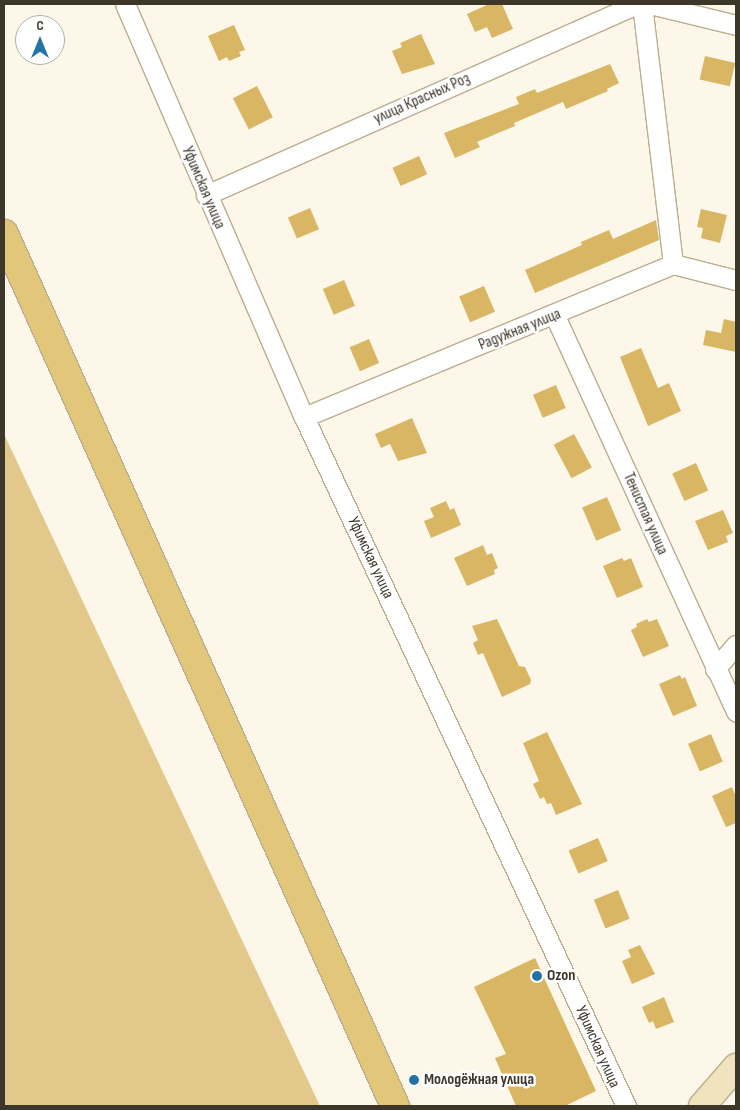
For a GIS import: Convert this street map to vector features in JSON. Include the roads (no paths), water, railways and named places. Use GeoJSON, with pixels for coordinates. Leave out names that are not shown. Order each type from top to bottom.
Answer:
{"type":"FeatureCollection","features":[{"type":"Feature","properties":{"kind":"main road"},"geometry":{"type":"LineString","coordinates":[[4,234],[395,1106]]}},
{"type":"Feature","properties":{"kind":"street","name":"Уфимская улица"},"geometry":{"type":"LineString","coordinates":[[125,4],[206,195],[304,417],[626,1106]]}},
{"type":"Feature","properties":{"kind":"street","name":"улица Красных Роз"},"geometry":{"type":"LineString","coordinates":[[206,195],[638,4]]}},
{"type":"Feature","properties":{"kind":"street"},"geometry":{"type":"LineString","coordinates":[[642,4],[673,264],[736,280]]}},
{"type":"Feature","properties":{"kind":"street"},"geometry":{"type":"LineString","coordinates":[[650,4],[736,24]]}},
{"type":"Feature","properties":{"kind":"street","name":"Радужная улица"},"geometry":{"type":"LineString","coordinates":[[304,417],[555,316],[673,264]]}},
{"type":"Feature","properties":{"kind":"street","name":"Тенистая улица"},"geometry":{"type":"LineString","coordinates":[[555,316],[736,712]]}},
{"type":"Feature","properties":{"kind":"street"},"geometry":{"type":"LineString","coordinates":[[715,669],[736,645]]}},
{"type":"Feature","properties":{"kind":"street"},"geometry":{"type":"LineString","coordinates":[[702,1106],[736,1067]]}},
{"type":"Feature","properties":{"kind":"place","name":"Ozon"},"geometry":{"type":"Point","coordinates":[537,976]}},
{"type":"Feature","properties":{"kind":"place","name":"Молодёжная улица"},"geometry":{"type":"Point","coordinates":[414,1080]}}]}
